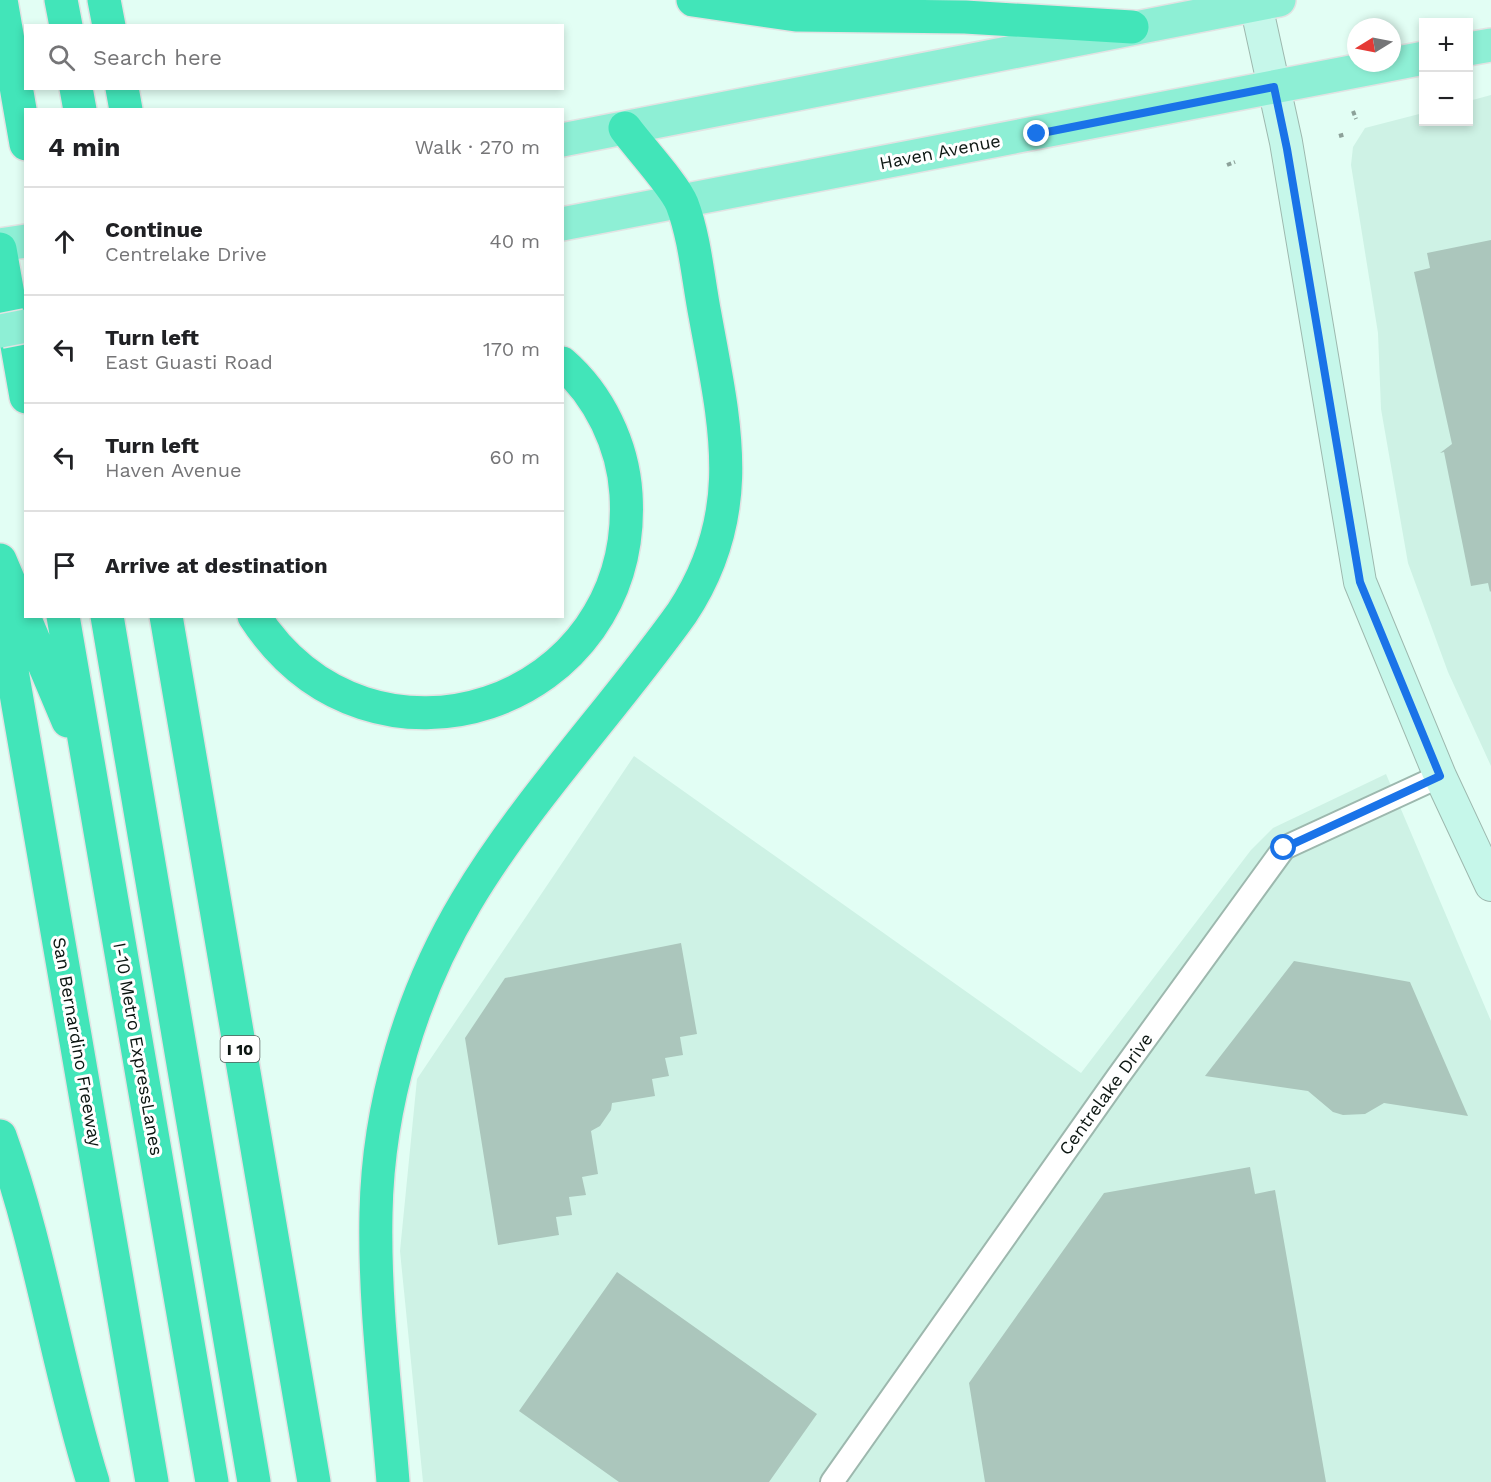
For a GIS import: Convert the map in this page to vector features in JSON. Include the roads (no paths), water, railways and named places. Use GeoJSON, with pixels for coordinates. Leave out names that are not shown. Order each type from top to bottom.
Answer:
{"type":"FeatureCollection","features":[{"type":"Feature","properties":{"kind":"highway"},"geometry":{"type":"LineString","coordinates":[[1,0],[24,132]]}},
{"type":"Feature","properties":{"kind":"highway"},"geometry":{"type":"LineString","coordinates":[[61,0],[66,24]]}},
{"type":"Feature","properties":{"kind":"highway"},"geometry":{"type":"LineString","coordinates":[[104,0],[109,24]]}},
{"type":"Feature","properties":{"kind":"highway"},"geometry":{"type":"LineString","coordinates":[[693,0],[796,15],[965,17],[1132,27]]}},
{"type":"Feature","properties":{"kind":"highway"},"geometry":{"type":"LineString","coordinates":[[76,90],[80,108]]}},
{"type":"Feature","properties":{"kind":"highway"},"geometry":{"type":"LineString","coordinates":[[122,90],[126,108]]}},
{"type":"Feature","properties":{"kind":"highway"},"geometry":{"type":"LineString","coordinates":[[393,1482],[380,1321],[376,1213],[389,1106],[398,1064],[415,1009],[439,951],[466,902],[504,846],[682,613],[706,569],[720,531],[726,488],[725,423],[693,247],[681,202],[625,128]]}},
{"type":"Feature","properties":{"kind":"highway"},"geometry":{"type":"LineString","coordinates":[[0,247],[24,385]]}},
{"type":"Feature","properties":{"kind":"highway"},"geometry":{"type":"LineString","coordinates":[[255,618],[277,647],[306,675],[338,695],[392,712],[439,713],[491,703],[533,682],[554,666],[588,630],[609,593],[622,553],[627,507],[621,462],[610,431],[586,388],[564,365]]}},
{"type":"Feature","properties":{"kind":"highway"},"geometry":{"type":"LineString","coordinates":[[0,560],[24,617]]}},
{"type":"Feature","properties":{"kind":"highway","name":"San Bernardino Freeway"},"geometry":{"type":"LineString","coordinates":[[0,601],[152,1482]]}},
{"type":"Feature","properties":{"kind":"highway"},"geometry":{"type":"LineString","coordinates":[[24,618],[91,777]]}},
{"type":"Feature","properties":{"kind":"highway","name":"I-10 Metro ExpressLanes"},"geometry":{"type":"LineString","coordinates":[[63,618],[212,1482]]}},
{"type":"Feature","properties":{"kind":"highway"},"geometry":{"type":"LineString","coordinates":[[107,618],[254,1482]]}},
{"type":"Feature","properties":{"kind":"highway","name":"I 10"},"geometry":{"type":"LineString","coordinates":[[166,618],[314,1482]]}},
{"type":"Feature","properties":{"kind":"highway"},"geometry":{"type":"LineString","coordinates":[[0,719],[31,780]]}},
{"type":"Feature","properties":{"kind":"highway"},"geometry":{"type":"LineString","coordinates":[[0,1136],[36,1256],[78,1433],[93,1482]]}},
{"type":"Feature","properties":{"kind":"main road"},"geometry":{"type":"LineString","coordinates":[[564,140],[1263,2],[1274,87],[1287,149],[1360,582],[1440,776],[1491,885]]}},
{"type":"Feature","properties":{"kind":"main road"},"geometry":{"type":"LineString","coordinates":[[1473,48],[1491,45]]}},
{"type":"Feature","properties":{"kind":"main road","name":"Haven Avenue"},"geometry":{"type":"LineString","coordinates":[[564,224],[1419,59]]}},
{"type":"Feature","properties":{"kind":"main road"},"geometry":{"type":"LineString","coordinates":[[0,247],[24,241]]}},
{"type":"Feature","properties":{"kind":"main road"},"geometry":{"type":"LineString","coordinates":[[0,331],[24,326]]}},
{"type":"Feature","properties":{"kind":"street","name":"Centrelake Drive"},"geometry":{"type":"LineString","coordinates":[[832,1482],[1117,1078],[1284,848],[1440,776]]}}]}
